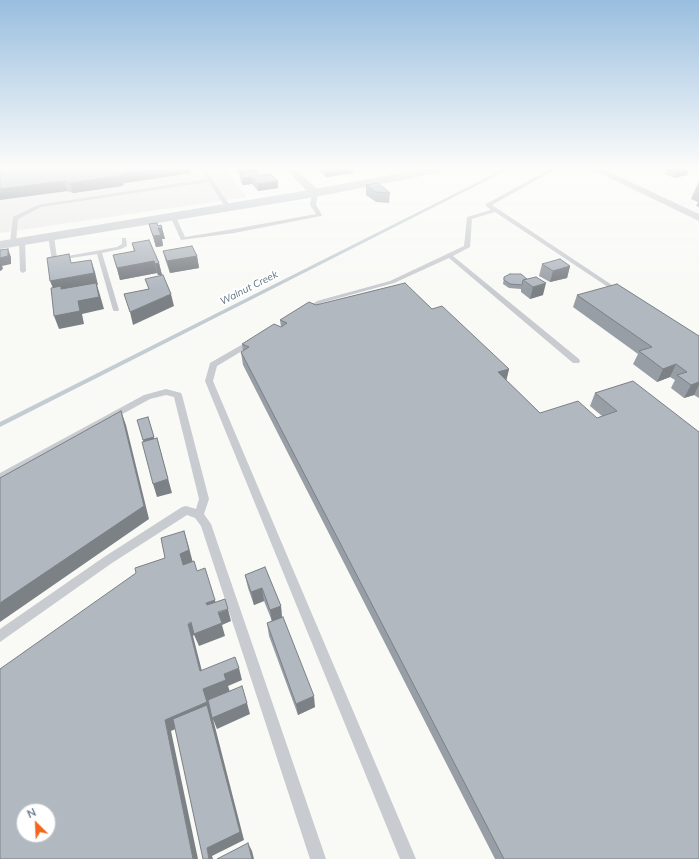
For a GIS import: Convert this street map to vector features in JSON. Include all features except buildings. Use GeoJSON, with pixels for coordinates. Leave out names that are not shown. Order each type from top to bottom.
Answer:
{"type":"FeatureCollection","features":[{"type":"Feature","properties":{"kind":"street"},"geometry":{"type":"LineString","coordinates":[[12,243],[221,209]]}},
{"type":"Feature","properties":{"kind":"street"},"geometry":{"type":"LineString","coordinates":[[680,209],[699,218]]}},
{"type":"Feature","properties":{"kind":"lane"},"geometry":{"type":"LineString","coordinates":[[23,271],[12,243],[15,218],[34,209]]}},
{"type":"Feature","properties":{"kind":"lane"},"geometry":{"type":"LineString","coordinates":[[173,216],[183,239],[319,215],[315,209]]}},
{"type":"Feature","properties":{"kind":"lane"},"geometry":{"type":"LineString","coordinates":[[299,314],[319,302],[392,282],[467,247],[469,218],[496,210],[627,297]]}},
{"type":"Feature","properties":{"kind":"lane"},"geometry":{"type":"LineString","coordinates":[[51,236],[54,260],[124,246],[124,239]]}},
{"type":"Feature","properties":{"kind":"lane"},"geometry":{"type":"LineString","coordinates":[[99,252],[116,310]]}},
{"type":"Feature","properties":{"kind":"lane"},"geometry":{"type":"LineString","coordinates":[[449,255],[576,361]]}},
{"type":"Feature","properties":{"kind":"lane"},"geometry":{"type":"LineString","coordinates":[[260,338],[213,366],[209,381],[408,859]]}},
{"type":"Feature","properties":{"kind":"lane"},"geometry":{"type":"LineString","coordinates":[[0,477],[147,397],[166,392],[178,395],[204,499],[199,515]]}},
{"type":"Feature","properties":{"kind":"lane"},"geometry":{"type":"LineString","coordinates":[[0,636],[108,560],[186,510],[199,515],[206,524],[318,859]]}},
{"type":"Feature","properties":{"kind":"shaded area"},"geometry":{"type":"Polygon","coordinates":[[[0,209],[164,209],[0,233],[0,209]]]}},
{"type":"Feature","properties":{"kind":"waterway","name":"Walnut Creek"},"geometry":{"type":"LineString","coordinates":[[0,425],[428,209]]}}]}
